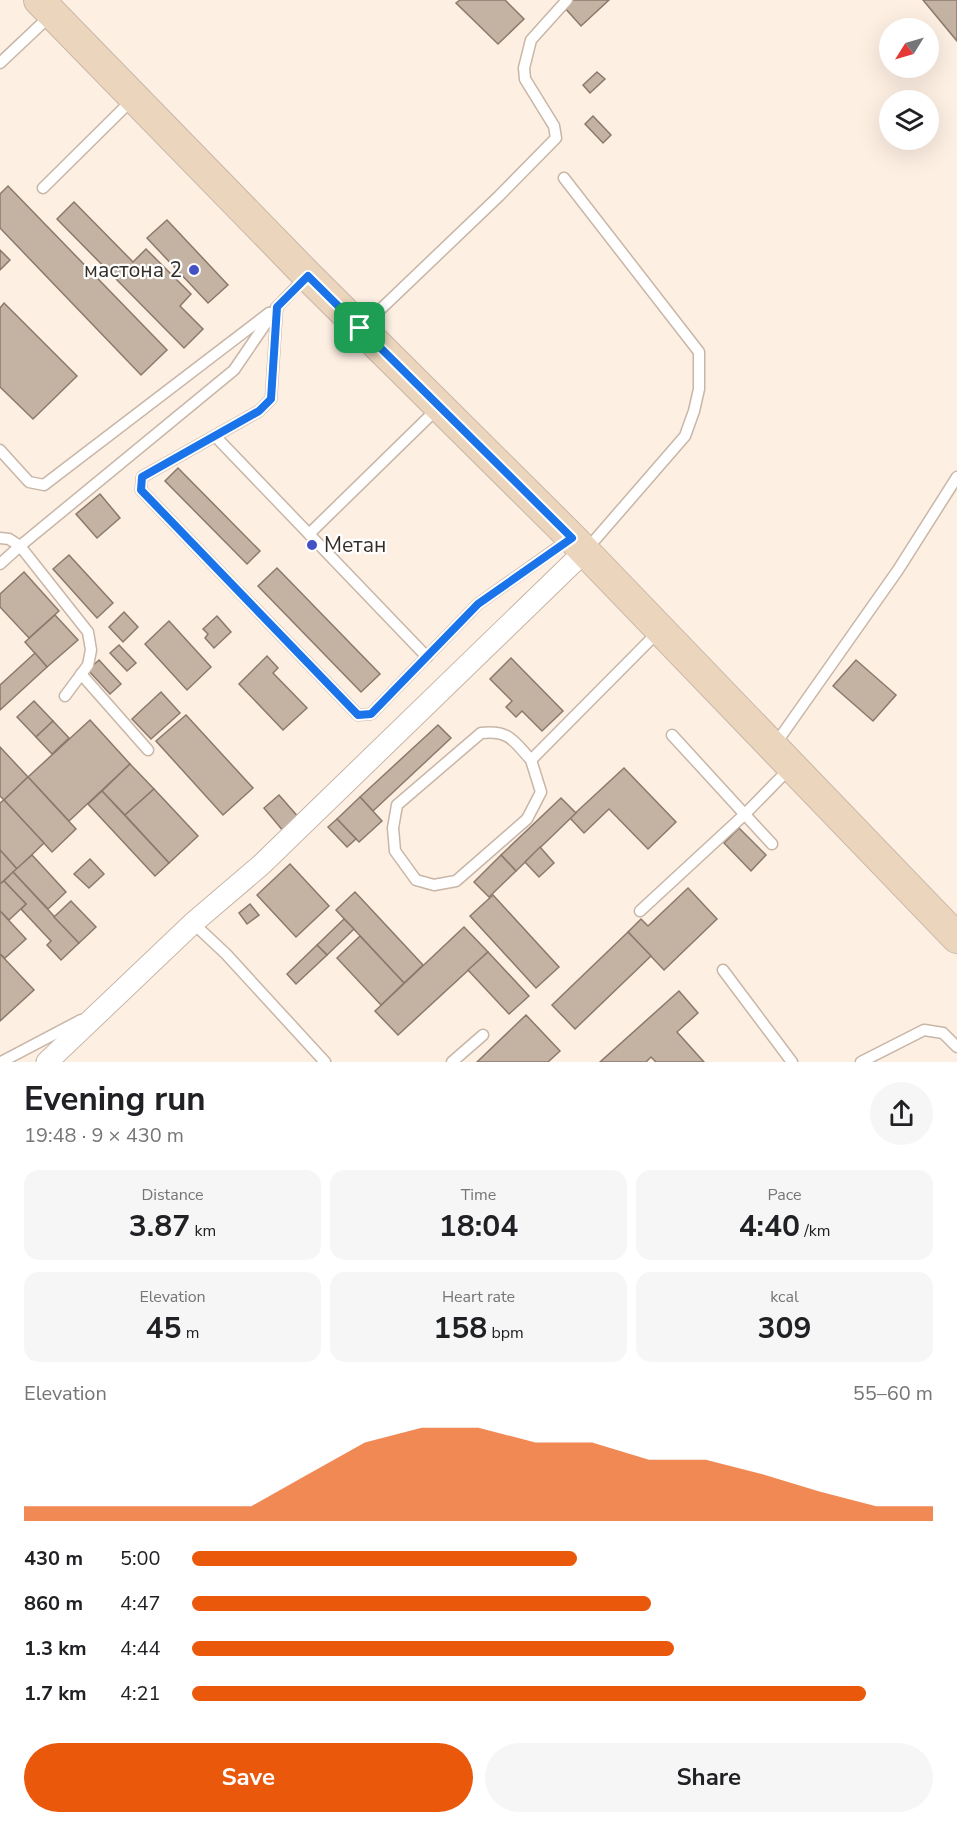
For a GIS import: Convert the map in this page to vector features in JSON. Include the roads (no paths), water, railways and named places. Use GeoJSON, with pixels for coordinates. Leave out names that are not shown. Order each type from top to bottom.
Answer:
{"type":"FeatureCollection","features":[{"type":"Feature","properties":{"kind":"main road"},"geometry":{"type":"LineString","coordinates":[[46,7],[308,276],[578,544],[957,938]]}},
{"type":"Feature","properties":{"kind":"street"},"geometry":{"type":"LineString","coordinates":[[46,1062],[193,923],[261,865],[578,544]]}},
{"type":"Feature","properties":{"kind":"lane"},"geometry":{"type":"LineString","coordinates":[[360,328],[499,196],[556,138],[554,126],[525,79],[524,68],[531,40],[567,0]]}},
{"type":"Feature","properties":{"kind":"lane"},"geometry":{"type":"LineString","coordinates":[[0,63],[46,7]]}},
{"type":"Feature","properties":{"kind":"lane"},"geometry":{"type":"LineString","coordinates":[[42,188],[134,98]]}},
{"type":"Feature","properties":{"kind":"lane"},"geometry":{"type":"LineString","coordinates":[[277,307],[271,399],[259,411],[142,477],[141,490],[358,715],[371,714],[478,604],[578,544],[685,436],[699,389],[699,352],[564,178]]}},
{"type":"Feature","properties":{"kind":"lane"},"geometry":{"type":"LineString","coordinates":[[0,450],[29,482],[44,485],[277,307],[308,276]]}},
{"type":"Feature","properties":{"kind":"lane"},"geometry":{"type":"LineString","coordinates":[[0,564],[234,370],[277,307]]}},
{"type":"Feature","properties":{"kind":"lane"},"geometry":{"type":"LineString","coordinates":[[309,534],[439,407]]}},
{"type":"Feature","properties":{"kind":"lane"},"geometry":{"type":"LineString","coordinates":[[215,436],[427,657]]}},
{"type":"Feature","properties":{"kind":"lane"},"geometry":{"type":"LineString","coordinates":[[640,911],[744,815],[957,477]]}},
{"type":"Feature","properties":{"kind":"lane"},"geometry":{"type":"LineString","coordinates":[[0,538],[9,539],[21,546],[88,632],[92,650],[88,665],[65,696]]}},
{"type":"Feature","properties":{"kind":"lane"},"geometry":{"type":"LineString","coordinates":[[531,760],[661,630]]}},
{"type":"Feature","properties":{"kind":"lane"},"geometry":{"type":"LineString","coordinates":[[81,674],[148,750]]}},
{"type":"Feature","properties":{"kind":"lane"},"geometry":{"type":"LineString","coordinates":[[498,732],[513,740],[531,760],[541,792],[527,819],[456,881],[434,885],[416,880],[395,851],[393,828],[397,805],[481,733],[498,732]]}},
{"type":"Feature","properties":{"kind":"lane"},"geometry":{"type":"LineString","coordinates":[[672,735],[772,844]]}},
{"type":"Feature","properties":{"kind":"lane"},"geometry":{"type":"LineString","coordinates":[[193,923],[226,954],[326,1062]]}},
{"type":"Feature","properties":{"kind":"lane"},"geometry":{"type":"LineString","coordinates":[[723,970],[792,1062]]}},
{"type":"Feature","properties":{"kind":"lane"},"geometry":{"type":"LineString","coordinates":[[1,1062],[101,1010]]}},
{"type":"Feature","properties":{"kind":"lane"},"geometry":{"type":"LineString","coordinates":[[861,1062],[924,1030],[943,1033],[957,1047]]}},
{"type":"Feature","properties":{"kind":"lane"},"geometry":{"type":"LineString","coordinates":[[452,1062],[483,1035]]}},
{"type":"Feature","properties":{"kind":"place","name":"мастона 2"},"geometry":{"type":"Point","coordinates":[194,270]}},
{"type":"Feature","properties":{"kind":"place","name":"Метан"},"geometry":{"type":"Point","coordinates":[312,545]}}]}
